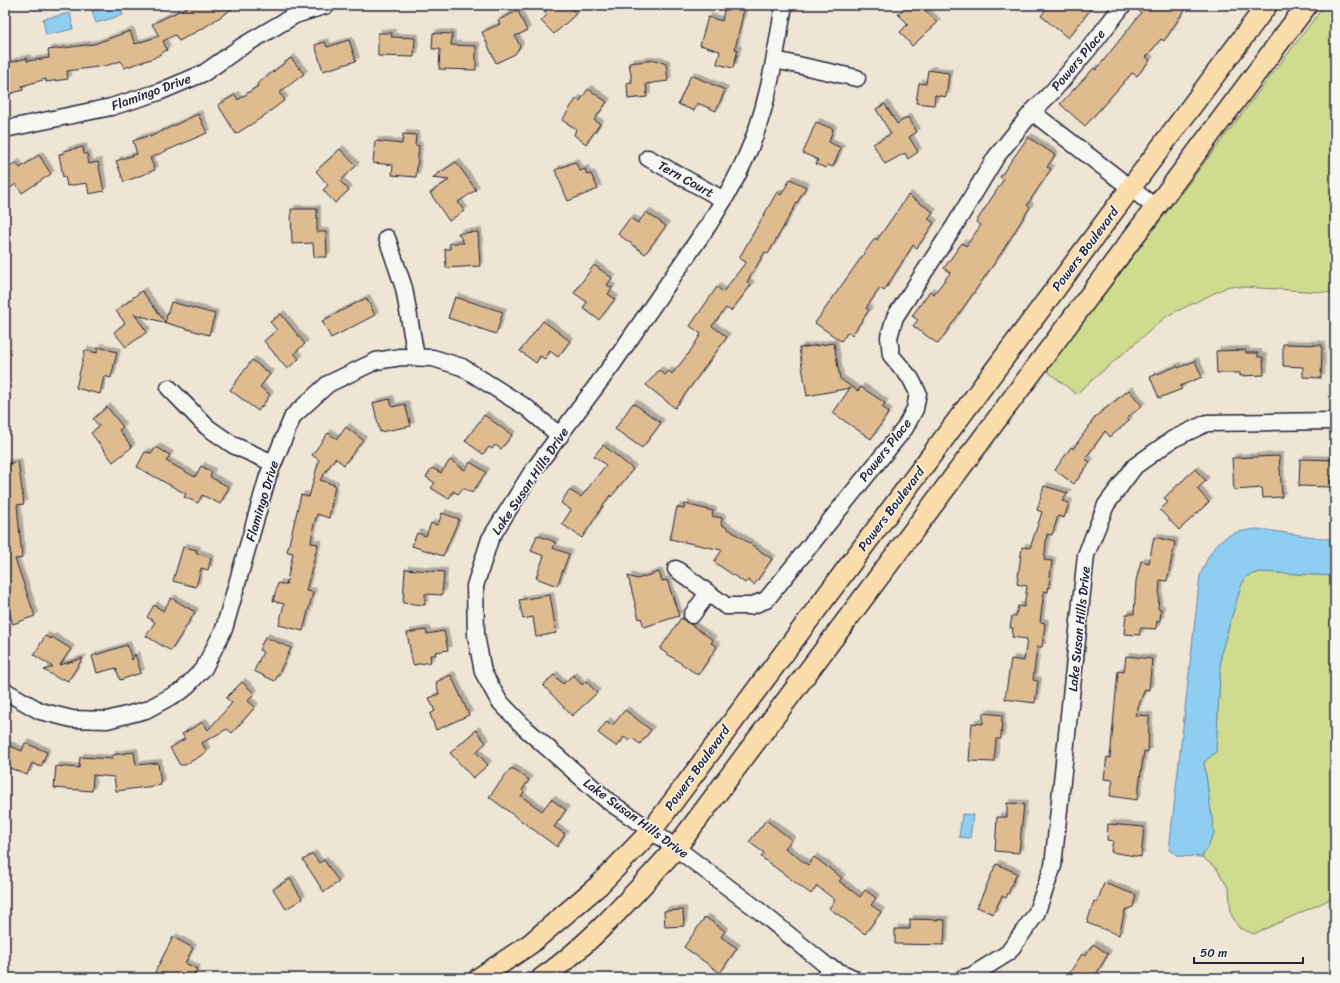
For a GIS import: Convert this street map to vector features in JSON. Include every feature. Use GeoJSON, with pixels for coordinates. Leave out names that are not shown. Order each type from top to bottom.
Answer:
{"type":"FeatureCollection","features":[{"type":"Feature","properties":{"kind":"main road","name":"Powers Boulevard"},"geometry":{"type":"LineString","coordinates":[[479,978],[530,944],[592,891],[652,830],[1267,5]]}},
{"type":"Feature","properties":{"kind":"main road"},"geometry":{"type":"LineString","coordinates":[[542,978],[562,964],[627,901],[676,848],[1307,5]]}},
{"type":"Feature","properties":{"kind":"street","name":"Flamingo Drive"},"geometry":{"type":"LineString","coordinates":[[5,129],[111,107],[159,92],[204,73],[240,47],[295,15],[327,5]]}},
{"type":"Feature","properties":{"kind":"street","name":"Lake Susan Hills Drive"},"geometry":{"type":"LineString","coordinates":[[784,5],[768,94],[747,156],[724,200],[612,365],[532,472],[490,539],[475,586],[476,635],[483,672],[499,701],[526,729],[608,801],[652,830],[757,908],[827,966],[853,978]]}},
{"type":"Feature","properties":{"kind":"street","name":"Powers Place"},"geometry":{"type":"LineString","coordinates":[[676,569],[726,606],[750,606],[766,600],[905,428],[915,409],[918,393],[911,379],[891,355],[889,337],[895,317],[955,225],[996,157],[1032,112],[1072,68],[1122,5]]}},
{"type":"Feature","properties":{"kind":"street"},"geometry":{"type":"LineString","coordinates":[[775,60],[857,78]]}},
{"type":"Feature","properties":{"kind":"street"},"geometry":{"type":"LineString","coordinates":[[1032,112],[1130,190],[1155,207]]}},
{"type":"Feature","properties":{"kind":"street","name":"Tern Court"},"geometry":{"type":"LineString","coordinates":[[648,158],[724,200]]}},
{"type":"Feature","properties":{"kind":"street"},"geometry":{"type":"LineString","coordinates":[[387,238],[404,288],[416,358]]}},
{"type":"Feature","properties":{"kind":"street","name":"Flamingo Drive"},"geometry":{"type":"LineString","coordinates":[[5,691],[40,710],[72,719],[107,720],[146,710],[183,690],[204,668],[224,629],[272,463],[293,416],[328,384],[376,360],[401,357],[433,358],[462,367],[527,408],[560,436]]}},
{"type":"Feature","properties":{"kind":"street"},"geometry":{"type":"LineString","coordinates":[[169,388],[207,427],[233,445],[272,463]]}},
{"type":"Feature","properties":{"kind":"street","name":"Lake Susan Hills Drive"},"geometry":{"type":"LineString","coordinates":[[963,978],[971,976],[1008,953],[1036,914],[1053,866],[1086,555],[1106,505],[1135,466],[1173,439],[1207,423],[1335,422]]}},
{"type":"Feature","properties":{"kind":"street"},"geometry":{"type":"LineString","coordinates":[[692,615],[708,592]]}},
{"type":"Feature","properties":{"kind":"green space"},"geometry":{"type":"Polygon","coordinates":[[[1325,5],[1335,5],[1335,293],[1229,286],[1167,316],[1076,394],[1046,370],[1325,5]]]}},
{"type":"Feature","properties":{"kind":"green space"},"geometry":{"type":"Polygon","coordinates":[[[1260,572],[1335,576],[1335,897],[1254,934],[1239,928],[1231,914],[1229,889],[1217,869],[1202,857],[1214,833],[1204,762],[1216,752],[1221,653],[1241,586],[1247,576],[1260,572]]]}},
{"type":"Feature","properties":{"kind":"water"},"geometry":{"type":"Polygon","coordinates":[[[113,5],[120,5],[123,15],[96,23],[92,11],[113,5]]]}},
{"type":"Feature","properties":{"kind":"water"},"geometry":{"type":"Polygon","coordinates":[[[70,13],[73,29],[46,35],[43,19],[70,13]]]}},
{"type":"Feature","properties":{"kind":"water"},"geometry":{"type":"Polygon","coordinates":[[[1258,529],[1335,540],[1335,576],[1260,572],[1247,576],[1241,586],[1221,653],[1216,752],[1204,762],[1214,833],[1202,857],[1178,856],[1169,850],[1200,576],[1209,555],[1220,541],[1235,533],[1258,529]]]}},
{"type":"Feature","properties":{"kind":"water"},"geometry":{"type":"Polygon","coordinates":[[[962,814],[973,815],[970,838],[959,837],[962,814]]]}},
{"type":"Feature","properties":{"kind":"building"},"geometry":{"type":"Polygon","coordinates":[[[192,5],[238,5],[205,27],[179,41],[175,35],[163,41],[167,50],[154,58],[124,68],[121,61],[105,66],[67,71],[68,79],[46,82],[46,79],[22,86],[23,90],[9,94],[8,91],[5,92],[5,64],[27,58],[27,61],[49,58],[48,50],[94,44],[130,31],[135,44],[159,36],[152,24],[192,5]]]}},
{"type":"Feature","properties":{"kind":"building"},"geometry":{"type":"Polygon","coordinates":[[[551,5],[568,5],[576,14],[554,34],[541,21],[547,15],[544,12],[551,5]]]}},
{"type":"Feature","properties":{"kind":"building"},"geometry":{"type":"Polygon","coordinates":[[[725,5],[745,5],[735,49],[738,50],[733,68],[717,64],[720,51],[700,45],[708,17],[722,21],[725,5]]]}},
{"type":"Feature","properties":{"kind":"building"},"geometry":{"type":"Polygon","coordinates":[[[907,5],[920,5],[937,23],[912,46],[900,32],[908,24],[898,14],[907,5]]]}},
{"type":"Feature","properties":{"kind":"building"},"geometry":{"type":"Polygon","coordinates":[[[1049,5],[1094,5],[1068,38],[1041,16],[1049,5]]]}},
{"type":"Feature","properties":{"kind":"building"},"geometry":{"type":"Polygon","coordinates":[[[1132,5],[1188,5],[1164,41],[1161,39],[1146,57],[1150,60],[1137,76],[1132,73],[1085,126],[1060,104],[1094,68],[1096,70],[1141,13],[1132,5]]]}},
{"type":"Feature","properties":{"kind":"building"},"geometry":{"type":"Polygon","coordinates":[[[518,11],[527,31],[515,36],[520,46],[515,54],[496,63],[482,32],[500,24],[498,20],[518,11]]]}},
{"type":"Feature","properties":{"kind":"building"},"geometry":{"type":"Polygon","coordinates":[[[378,33],[392,33],[391,37],[415,38],[414,57],[378,56],[378,33]]]}},
{"type":"Feature","properties":{"kind":"building"},"geometry":{"type":"Polygon","coordinates":[[[433,33],[452,34],[451,45],[476,46],[476,70],[439,69],[440,49],[432,49],[433,33]]]}},
{"type":"Feature","properties":{"kind":"building"},"geometry":{"type":"Polygon","coordinates":[[[349,40],[356,61],[323,71],[315,45],[325,42],[327,47],[349,40]]]}},
{"type":"Feature","properties":{"kind":"building"},"geometry":{"type":"Polygon","coordinates":[[[291,58],[304,74],[279,93],[285,100],[236,134],[218,105],[235,95],[238,100],[258,86],[257,84],[291,58]]]}},
{"type":"Feature","properties":{"kind":"building"},"geometry":{"type":"Polygon","coordinates":[[[656,60],[666,64],[668,81],[646,84],[647,97],[628,99],[627,83],[632,82],[629,63],[656,60]]]}},
{"type":"Feature","properties":{"kind":"building"},"geometry":{"type":"Polygon","coordinates":[[[928,70],[949,73],[946,97],[935,95],[934,105],[916,103],[919,83],[926,84],[928,70]]]}},
{"type":"Feature","properties":{"kind":"building"},"geometry":{"type":"Polygon","coordinates":[[[691,75],[725,90],[716,111],[697,103],[694,111],[678,104],[691,75]]]}},
{"type":"Feature","properties":{"kind":"building"},"geometry":{"type":"Polygon","coordinates":[[[588,89],[607,102],[594,120],[600,124],[586,144],[574,135],[576,129],[562,120],[576,99],[580,101],[588,89]]]}},
{"type":"Feature","properties":{"kind":"building"},"geometry":{"type":"Polygon","coordinates":[[[885,104],[897,124],[908,117],[917,132],[909,137],[918,152],[908,159],[905,153],[885,164],[873,144],[891,134],[876,109],[885,104]]]}},
{"type":"Feature","properties":{"kind":"building"},"geometry":{"type":"Polygon","coordinates":[[[198,114],[207,133],[150,158],[155,170],[124,182],[116,161],[137,154],[133,141],[150,135],[150,137],[198,114]]]}},
{"type":"Feature","properties":{"kind":"building"},"geometry":{"type":"Polygon","coordinates":[[[816,122],[833,129],[829,142],[841,148],[833,167],[827,165],[826,168],[816,164],[818,160],[803,153],[816,122]]]}},
{"type":"Feature","properties":{"kind":"building"},"geometry":{"type":"Polygon","coordinates":[[[403,134],[416,135],[415,145],[419,146],[416,177],[392,175],[393,165],[373,163],[375,141],[402,144],[403,134]]]}},
{"type":"Feature","properties":{"kind":"building"},"geometry":{"type":"Polygon","coordinates":[[[1028,137],[1055,155],[1047,167],[1051,169],[1027,205],[1030,207],[1000,255],[938,344],[913,326],[918,320],[912,316],[930,291],[934,294],[950,273],[944,268],[962,243],[966,246],[981,225],[976,222],[1004,179],[1000,177],[1028,137]]]}},
{"type":"Feature","properties":{"kind":"building"},"geometry":{"type":"Polygon","coordinates":[[[83,147],[84,154],[87,154],[89,164],[98,162],[104,191],[89,194],[87,183],[67,186],[65,176],[63,177],[59,154],[65,153],[64,151],[83,147]]]}},
{"type":"Feature","properties":{"kind":"building"},"geometry":{"type":"Polygon","coordinates":[[[340,149],[356,166],[340,181],[349,190],[335,203],[323,190],[328,185],[316,171],[340,149]]]}},
{"type":"Feature","properties":{"kind":"building"},"geometry":{"type":"Polygon","coordinates":[[[39,155],[51,174],[22,193],[16,184],[5,192],[5,170],[16,163],[20,168],[39,155]]]}},
{"type":"Feature","properties":{"kind":"building"},"geometry":{"type":"Polygon","coordinates":[[[456,162],[476,190],[458,202],[464,211],[449,221],[430,193],[449,180],[432,178],[456,162]]]}},
{"type":"Feature","properties":{"kind":"building"},"geometry":{"type":"Polygon","coordinates":[[[575,162],[580,171],[585,169],[587,175],[591,174],[598,189],[568,201],[555,170],[575,162]]]}},
{"type":"Feature","properties":{"kind":"building"},"geometry":{"type":"Polygon","coordinates":[[[790,179],[806,187],[768,254],[765,252],[747,282],[751,285],[731,311],[726,308],[712,326],[727,337],[675,408],[646,385],[659,370],[665,375],[669,371],[672,374],[689,353],[701,334],[690,326],[717,287],[723,292],[746,262],[739,258],[777,192],[781,195],[790,179]]]}},
{"type":"Feature","properties":{"kind":"building"},"geometry":{"type":"Polygon","coordinates":[[[908,195],[933,212],[928,219],[934,223],[917,248],[913,245],[884,291],[880,288],[866,308],[869,310],[852,335],[848,332],[841,341],[815,323],[875,238],[877,240],[908,195]]]}},
{"type":"Feature","properties":{"kind":"building"},"geometry":{"type":"Polygon","coordinates":[[[291,209],[317,209],[317,232],[326,232],[327,257],[314,257],[313,243],[292,244],[291,209]]]}},
{"type":"Feature","properties":{"kind":"building"},"geometry":{"type":"Polygon","coordinates":[[[646,212],[666,226],[645,254],[618,234],[630,218],[638,223],[646,212]]]}},
{"type":"Feature","properties":{"kind":"building"},"geometry":{"type":"Polygon","coordinates":[[[478,232],[480,266],[446,268],[445,249],[450,249],[450,243],[464,243],[458,233],[478,232]]]}},
{"type":"Feature","properties":{"kind":"building"},"geometry":{"type":"Polygon","coordinates":[[[594,265],[612,278],[607,285],[612,288],[608,294],[615,299],[599,320],[583,308],[587,302],[574,293],[594,265]]]}},
{"type":"Feature","properties":{"kind":"building"},"geometry":{"type":"Polygon","coordinates":[[[142,291],[165,322],[171,302],[215,314],[209,335],[134,314],[147,332],[126,347],[114,332],[125,323],[116,311],[142,291]]]}},
{"type":"Feature","properties":{"kind":"building"},"geometry":{"type":"Polygon","coordinates":[[[455,297],[503,312],[496,334],[448,318],[455,297]]]}},
{"type":"Feature","properties":{"kind":"building"},"geometry":{"type":"Polygon","coordinates":[[[366,298],[375,315],[331,338],[322,321],[366,298]]]}},
{"type":"Feature","properties":{"kind":"building"},"geometry":{"type":"Polygon","coordinates":[[[281,314],[305,344],[294,353],[299,359],[287,369],[264,341],[277,330],[270,322],[281,314]]]}},
{"type":"Feature","properties":{"kind":"building"},"geometry":{"type":"Polygon","coordinates":[[[543,321],[570,341],[558,357],[550,351],[545,359],[540,356],[536,363],[520,351],[543,321]]]}},
{"type":"Feature","properties":{"kind":"building"},"geometry":{"type":"Polygon","coordinates":[[[834,343],[840,379],[858,391],[861,387],[885,403],[882,407],[889,412],[871,439],[833,413],[850,388],[807,396],[799,348],[834,343]]]}},
{"type":"Feature","properties":{"kind":"building"},"geometry":{"type":"Polygon","coordinates":[[[1283,344],[1322,345],[1321,378],[1303,377],[1303,367],[1283,366],[1283,344]]]}},
{"type":"Feature","properties":{"kind":"building"},"geometry":{"type":"Polygon","coordinates":[[[98,347],[117,352],[111,378],[104,376],[100,394],[76,388],[85,350],[97,353],[98,347]]]}},
{"type":"Feature","properties":{"kind":"building"},"geometry":{"type":"Polygon","coordinates":[[[1245,350],[1246,353],[1258,353],[1258,357],[1263,357],[1264,375],[1240,376],[1240,373],[1217,373],[1216,351],[1245,350]]]}},
{"type":"Feature","properties":{"kind":"building"},"geometry":{"type":"Polygon","coordinates":[[[252,360],[270,374],[260,387],[270,395],[258,411],[230,390],[252,360]]]}},
{"type":"Feature","properties":{"kind":"building"},"geometry":{"type":"Polygon","coordinates":[[[1195,361],[1202,377],[1180,386],[1182,389],[1159,398],[1150,377],[1177,366],[1178,368],[1195,361]]]}},
{"type":"Feature","properties":{"kind":"building"},"geometry":{"type":"Polygon","coordinates":[[[1129,390],[1142,406],[1127,418],[1129,421],[1110,437],[1105,431],[1085,459],[1090,462],[1074,484],[1055,470],[1071,447],[1073,449],[1096,416],[1129,390]]]}},
{"type":"Feature","properties":{"kind":"building"},"geometry":{"type":"Polygon","coordinates":[[[390,399],[392,407],[405,404],[411,426],[380,432],[373,403],[390,399]]]}},
{"type":"Feature","properties":{"kind":"building"},"geometry":{"type":"Polygon","coordinates":[[[633,403],[661,423],[642,448],[615,429],[633,403]]]}},
{"type":"Feature","properties":{"kind":"building"},"geometry":{"type":"Polygon","coordinates":[[[107,407],[123,427],[119,430],[132,447],[113,462],[91,433],[99,426],[93,419],[107,407]]]}},
{"type":"Feature","properties":{"kind":"building"},"geometry":{"type":"Polygon","coordinates":[[[484,415],[512,435],[501,449],[495,445],[492,449],[489,447],[483,454],[465,441],[484,415]]]}},
{"type":"Feature","properties":{"kind":"building"},"geometry":{"type":"Polygon","coordinates":[[[346,427],[363,440],[344,465],[335,458],[320,480],[335,485],[329,518],[317,514],[313,528],[311,543],[318,544],[306,591],[313,592],[303,631],[279,625],[284,604],[273,601],[278,583],[286,585],[293,553],[287,552],[301,495],[309,497],[319,460],[312,455],[328,433],[337,439],[346,427]]]}},
{"type":"Feature","properties":{"kind":"building"},"geometry":{"type":"Polygon","coordinates":[[[603,445],[633,469],[611,497],[610,495],[582,538],[562,524],[571,510],[561,503],[569,490],[581,497],[606,465],[594,456],[603,445]]]}},
{"type":"Feature","properties":{"kind":"building"},"geometry":{"type":"Polygon","coordinates":[[[156,447],[170,455],[166,461],[195,477],[201,466],[212,472],[210,477],[229,487],[220,504],[202,495],[198,503],[184,497],[186,494],[137,467],[145,452],[152,453],[156,447]]]}},
{"type":"Feature","properties":{"kind":"building"},"geometry":{"type":"Polygon","coordinates":[[[1279,456],[1282,497],[1263,498],[1262,488],[1234,490],[1232,458],[1279,456]]]}},
{"type":"Feature","properties":{"kind":"building"},"geometry":{"type":"Polygon","coordinates":[[[1300,459],[1335,460],[1335,477],[1330,476],[1330,487],[1299,486],[1300,459]]]}},
{"type":"Feature","properties":{"kind":"building"},"geometry":{"type":"Polygon","coordinates":[[[450,460],[465,470],[470,462],[486,472],[472,493],[463,488],[458,494],[453,491],[449,499],[431,488],[435,483],[426,477],[432,468],[441,473],[450,460]]]}},
{"type":"Feature","properties":{"kind":"building"},"geometry":{"type":"Polygon","coordinates":[[[18,462],[24,504],[17,505],[22,558],[15,559],[35,616],[13,624],[5,601],[5,464],[18,462]]]}},
{"type":"Feature","properties":{"kind":"building"},"geometry":{"type":"Polygon","coordinates":[[[1195,469],[1206,481],[1197,489],[1209,502],[1179,530],[1160,510],[1168,502],[1164,498],[1195,469]]]}},
{"type":"Feature","properties":{"kind":"building"},"geometry":{"type":"Polygon","coordinates":[[[1044,486],[1068,493],[1062,501],[1069,503],[1064,518],[1058,516],[1052,535],[1047,534],[1044,560],[1052,561],[1048,592],[1044,591],[1040,622],[1045,623],[1042,647],[1037,647],[1033,680],[1038,681],[1035,703],[1005,699],[1011,659],[1024,661],[1027,639],[1012,637],[1013,628],[1010,628],[1012,616],[1016,616],[1018,606],[1024,607],[1027,586],[1017,584],[1022,547],[1030,548],[1042,512],[1037,510],[1044,486]]]}},
{"type":"Feature","properties":{"kind":"building"},"geometry":{"type":"Polygon","coordinates":[[[685,504],[713,511],[712,516],[722,518],[721,524],[772,559],[754,585],[748,580],[745,583],[714,562],[722,550],[670,539],[677,507],[684,509],[685,504]]]}},
{"type":"Feature","properties":{"kind":"building"},"geometry":{"type":"Polygon","coordinates":[[[442,513],[459,519],[443,556],[412,546],[417,533],[426,536],[431,523],[438,525],[442,513]]]}},
{"type":"Feature","properties":{"kind":"building"},"geometry":{"type":"Polygon","coordinates":[[[537,535],[555,542],[553,548],[569,554],[557,586],[536,578],[544,556],[531,551],[537,535]]]}},
{"type":"Feature","properties":{"kind":"building"},"geometry":{"type":"Polygon","coordinates":[[[1154,537],[1175,542],[1167,581],[1160,580],[1158,609],[1161,609],[1160,621],[1157,621],[1156,629],[1140,628],[1140,635],[1124,634],[1126,614],[1134,614],[1136,581],[1141,561],[1149,563],[1154,537]]]}},
{"type":"Feature","properties":{"kind":"building"},"geometry":{"type":"Polygon","coordinates":[[[183,547],[197,550],[196,553],[211,558],[208,570],[201,568],[196,587],[173,581],[183,547]]]}},
{"type":"Feature","properties":{"kind":"building"},"geometry":{"type":"Polygon","coordinates":[[[405,569],[444,572],[442,595],[425,594],[425,605],[403,603],[405,569]]]}},
{"type":"Feature","properties":{"kind":"building"},"geometry":{"type":"Polygon","coordinates":[[[659,572],[662,581],[667,580],[679,616],[644,627],[641,618],[639,619],[628,576],[637,579],[659,572]]]}},
{"type":"Feature","properties":{"kind":"building"},"geometry":{"type":"Polygon","coordinates":[[[550,595],[556,633],[536,637],[533,617],[523,619],[519,600],[550,595]]]}},
{"type":"Feature","properties":{"kind":"building"},"geometry":{"type":"Polygon","coordinates":[[[171,598],[195,612],[171,651],[146,636],[155,622],[147,617],[154,605],[163,611],[171,598]]]}},
{"type":"Feature","properties":{"kind":"building"},"geometry":{"type":"Polygon","coordinates":[[[681,618],[713,640],[711,643],[717,647],[698,675],[660,649],[681,618]]]}},
{"type":"Feature","properties":{"kind":"building"},"geometry":{"type":"Polygon","coordinates":[[[426,630],[427,634],[444,631],[448,650],[435,652],[436,655],[430,655],[431,662],[413,665],[407,633],[426,630]]]}},
{"type":"Feature","properties":{"kind":"building"},"geometry":{"type":"Polygon","coordinates":[[[45,636],[51,639],[52,637],[71,649],[60,665],[83,658],[68,681],[62,678],[61,680],[44,670],[53,667],[34,655],[45,636]]]}},
{"type":"Feature","properties":{"kind":"building"},"geometry":{"type":"Polygon","coordinates":[[[265,637],[291,648],[275,681],[254,671],[263,652],[259,650],[265,637]]]}},
{"type":"Feature","properties":{"kind":"building"},"geometry":{"type":"Polygon","coordinates":[[[127,645],[132,660],[135,654],[141,673],[120,680],[116,668],[97,673],[92,656],[127,645]]]}},
{"type":"Feature","properties":{"kind":"building"},"geometry":{"type":"Polygon","coordinates":[[[1126,656],[1152,659],[1149,690],[1145,689],[1135,715],[1149,716],[1148,752],[1144,751],[1137,800],[1110,796],[1113,780],[1104,779],[1107,757],[1110,758],[1118,671],[1124,672],[1126,656]]]}},
{"type":"Feature","properties":{"kind":"building"},"geometry":{"type":"Polygon","coordinates":[[[451,675],[469,715],[436,730],[430,714],[435,711],[429,698],[439,694],[436,682],[451,675]]]}},
{"type":"Feature","properties":{"kind":"building"},"geometry":{"type":"Polygon","coordinates":[[[554,675],[563,684],[573,675],[582,685],[586,681],[597,693],[572,716],[543,685],[554,675]]]}},
{"type":"Feature","properties":{"kind":"building"},"geometry":{"type":"Polygon","coordinates":[[[242,682],[254,693],[248,701],[255,707],[232,733],[227,729],[202,743],[207,752],[185,765],[180,765],[170,748],[185,739],[182,734],[203,722],[208,730],[232,703],[226,698],[242,682]]]}},
{"type":"Feature","properties":{"kind":"building"},"geometry":{"type":"Polygon","coordinates":[[[625,710],[651,730],[640,744],[632,738],[629,741],[624,737],[617,747],[598,733],[607,721],[612,726],[625,710]]]}},
{"type":"Feature","properties":{"kind":"building"},"geometry":{"type":"Polygon","coordinates":[[[983,713],[1002,715],[1001,739],[996,739],[994,762],[969,761],[972,723],[983,724],[983,713]]]}},
{"type":"Feature","properties":{"kind":"building"},"geometry":{"type":"Polygon","coordinates":[[[476,730],[486,743],[476,752],[488,765],[473,778],[450,753],[476,730]]]}},
{"type":"Feature","properties":{"kind":"building"},"geometry":{"type":"Polygon","coordinates":[[[25,743],[47,752],[41,767],[32,763],[27,775],[5,766],[5,744],[22,751],[25,743]]]}},
{"type":"Feature","properties":{"kind":"building"},"geometry":{"type":"Polygon","coordinates":[[[134,752],[136,765],[158,763],[161,785],[116,791],[114,777],[93,775],[92,791],[54,788],[56,766],[79,768],[80,757],[112,759],[112,755],[134,752]]]}},
{"type":"Feature","properties":{"kind":"building"},"geometry":{"type":"Polygon","coordinates":[[[510,769],[514,769],[529,780],[522,790],[524,792],[521,796],[542,811],[551,799],[566,810],[554,827],[565,834],[557,847],[489,797],[510,769]]]}},
{"type":"Feature","properties":{"kind":"building"},"geometry":{"type":"Polygon","coordinates":[[[1007,803],[1024,804],[1019,853],[995,851],[997,817],[1007,817],[1007,803]]]}},
{"type":"Feature","properties":{"kind":"building"},"geometry":{"type":"Polygon","coordinates":[[[766,820],[792,840],[785,848],[808,865],[814,857],[842,878],[839,881],[860,897],[865,890],[876,898],[871,905],[881,912],[865,934],[829,908],[835,900],[817,886],[811,894],[761,857],[764,853],[749,842],[766,820]]]}},
{"type":"Feature","properties":{"kind":"building"},"geometry":{"type":"Polygon","coordinates":[[[1108,824],[1144,827],[1141,857],[1111,852],[1113,841],[1107,840],[1108,824]]]}},
{"type":"Feature","properties":{"kind":"building"},"geometry":{"type":"Polygon","coordinates":[[[313,854],[319,863],[324,860],[339,882],[324,892],[303,860],[313,854]]]}},
{"type":"Feature","properties":{"kind":"building"},"geometry":{"type":"Polygon","coordinates":[[[996,864],[1017,873],[1006,898],[1002,896],[993,914],[977,907],[996,864]]]}},
{"type":"Feature","properties":{"kind":"building"},"geometry":{"type":"Polygon","coordinates":[[[290,879],[302,899],[286,909],[273,889],[290,879]]]}},
{"type":"Feature","properties":{"kind":"building"},"geometry":{"type":"Polygon","coordinates":[[[1104,883],[1136,895],[1133,907],[1125,910],[1119,935],[1087,923],[1094,901],[1097,903],[1104,883]]]}},
{"type":"Feature","properties":{"kind":"building"},"geometry":{"type":"Polygon","coordinates":[[[683,910],[684,926],[665,927],[664,911],[683,910]]]}},
{"type":"Feature","properties":{"kind":"building"},"geometry":{"type":"Polygon","coordinates":[[[705,917],[725,931],[721,937],[737,948],[720,973],[684,947],[705,917]]]}},
{"type":"Feature","properties":{"kind":"building"},"geometry":{"type":"Polygon","coordinates":[[[910,919],[945,920],[944,945],[895,944],[895,929],[910,929],[910,919]]]}},
{"type":"Feature","properties":{"kind":"building"},"geometry":{"type":"Polygon","coordinates":[[[173,937],[193,948],[185,963],[197,969],[192,978],[162,978],[154,974],[173,937]]]}},
{"type":"Feature","properties":{"kind":"building"},"geometry":{"type":"Polygon","coordinates":[[[1093,944],[1108,954],[1094,978],[1066,978],[1082,954],[1085,956],[1093,944]]]}}]}
